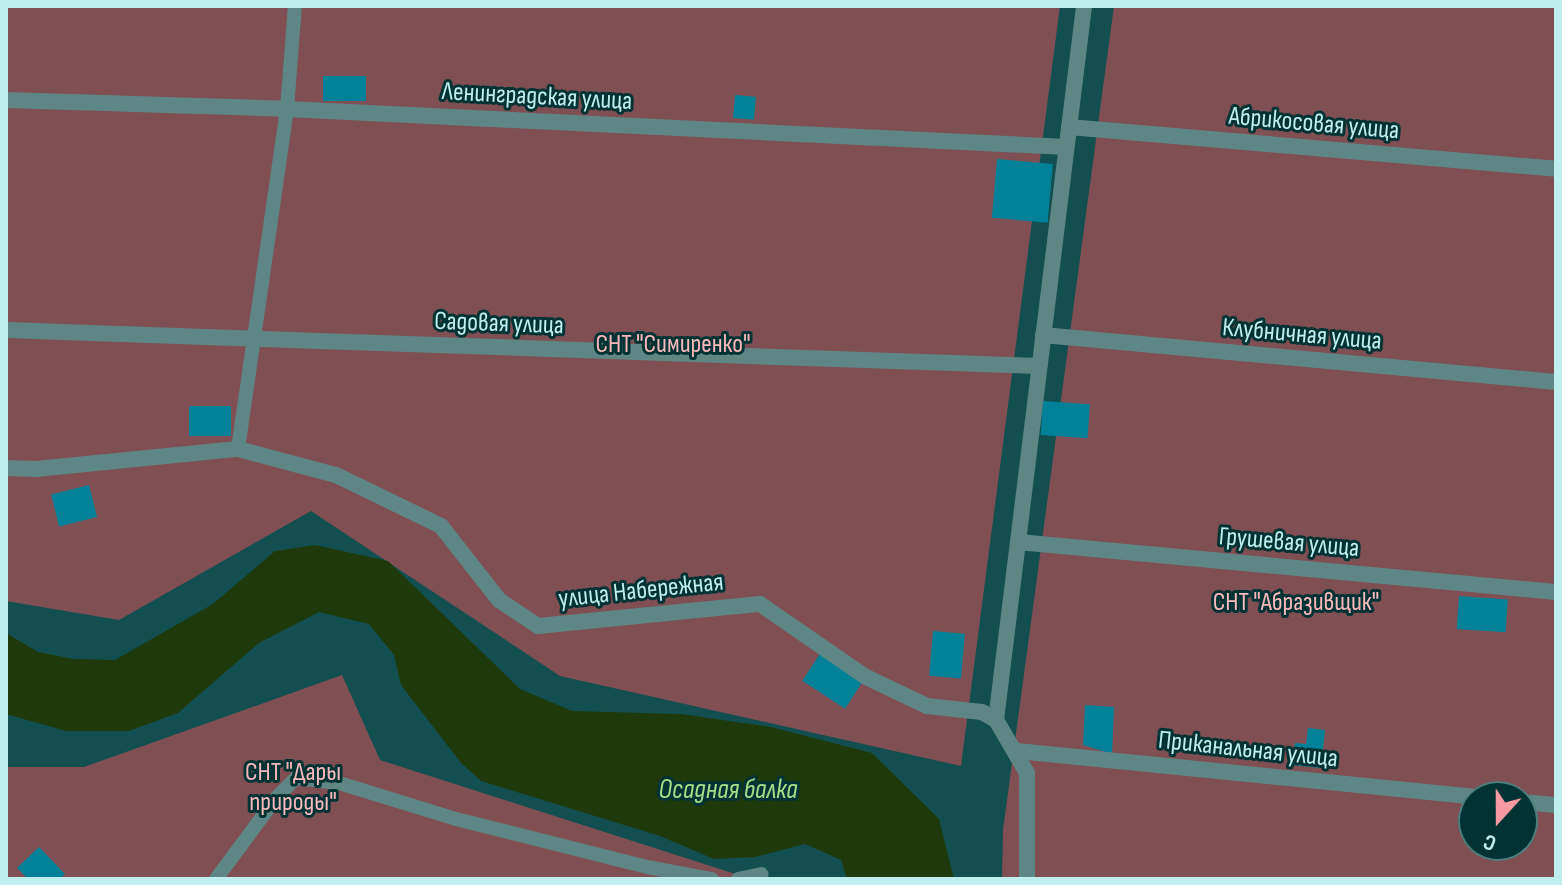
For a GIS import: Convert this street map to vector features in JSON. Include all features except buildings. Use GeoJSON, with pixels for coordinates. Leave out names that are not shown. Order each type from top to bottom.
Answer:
{"type":"FeatureCollection","features":[{"type":"Feature","properties":{"kind":"street"},"geometry":{"type":"LineString","coordinates":[[1027,879],[1027,773],[1017,751],[996,720],[1084,6]]}},
{"type":"Feature","properties":{"kind":"street","name":"Ленинградская улица"},"geometry":{"type":"LineString","coordinates":[[6,100],[287,109],[1066,147]]}},
{"type":"Feature","properties":{"kind":"street","name":"Абрикосовая улица"},"geometry":{"type":"LineString","coordinates":[[1069,127],[1556,169]]}},
{"type":"Feature","properties":{"kind":"street","name":"Садовая улица"},"geometry":{"type":"LineString","coordinates":[[6,330],[1039,366]]}},
{"type":"Feature","properties":{"kind":"street","name":"Клубничная улица"},"geometry":{"type":"LineString","coordinates":[[1043,335],[1556,382]]}},
{"type":"Feature","properties":{"kind":"street","name":"улица Набережная"},"geometry":{"type":"LineString","coordinates":[[6,468],[36,469],[238,449],[336,475],[441,526],[499,600],[538,626],[760,604],[866,677],[927,706],[982,712],[996,720]]}},
{"type":"Feature","properties":{"kind":"street","name":"Грушевая улица"},"geometry":{"type":"LineString","coordinates":[[1018,542],[1556,592]]}},
{"type":"Feature","properties":{"kind":"street","name":"Приканальная улица"},"geometry":{"type":"LineString","coordinates":[[1017,751],[1458,795]]}},
{"type":"Feature","properties":{"kind":"lane"},"geometry":{"type":"LineString","coordinates":[[238,449],[287,109],[295,6]]}},
{"type":"Feature","properties":{"kind":"lane"},"geometry":{"type":"LineString","coordinates":[[216,879],[277,797],[296,778],[339,783],[456,819],[647,867],[712,879]]}},
{"type":"Feature","properties":{"kind":"lane"},"geometry":{"type":"LineString","coordinates":[[738,879],[761,874]]}},
{"type":"Feature","properties":{"kind":"green space","name":"СНТ \"Симиренко\""},"geometry":{"type":"Polygon","coordinates":[[[6,6],[1060,6],[961,766],[560,676],[311,511],[119,620],[6,601],[6,6]]]}},
{"type":"Feature","properties":{"kind":"green space","name":"СНТ \"Абразивщик\""},"geometry":{"type":"Polygon","coordinates":[[[1114,6],[1556,6],[1556,879],[1002,879],[1003,830],[1114,6]]]}},
{"type":"Feature","properties":{"kind":"green space","name":"СНТ \"Дары природы\""},"geometry":{"type":"Polygon","coordinates":[[[342,675],[380,760],[751,879],[6,879],[6,767],[84,767],[342,675]]]}},
{"type":"Feature","properties":{"kind":"water","name":"Осадная балка"},"geometry":{"type":"Polygon","coordinates":[[[315,545],[388,561],[520,689],[572,711],[681,714],[771,727],[872,753],[939,819],[954,879],[847,879],[841,860],[805,844],[755,857],[714,859],[660,836],[481,781],[461,763],[401,685],[394,655],[369,624],[319,612],[259,643],[178,713],[129,731],[66,731],[6,714],[6,633],[38,652],[74,659],[115,660],[213,604],[275,551],[315,545]]]}}]}
